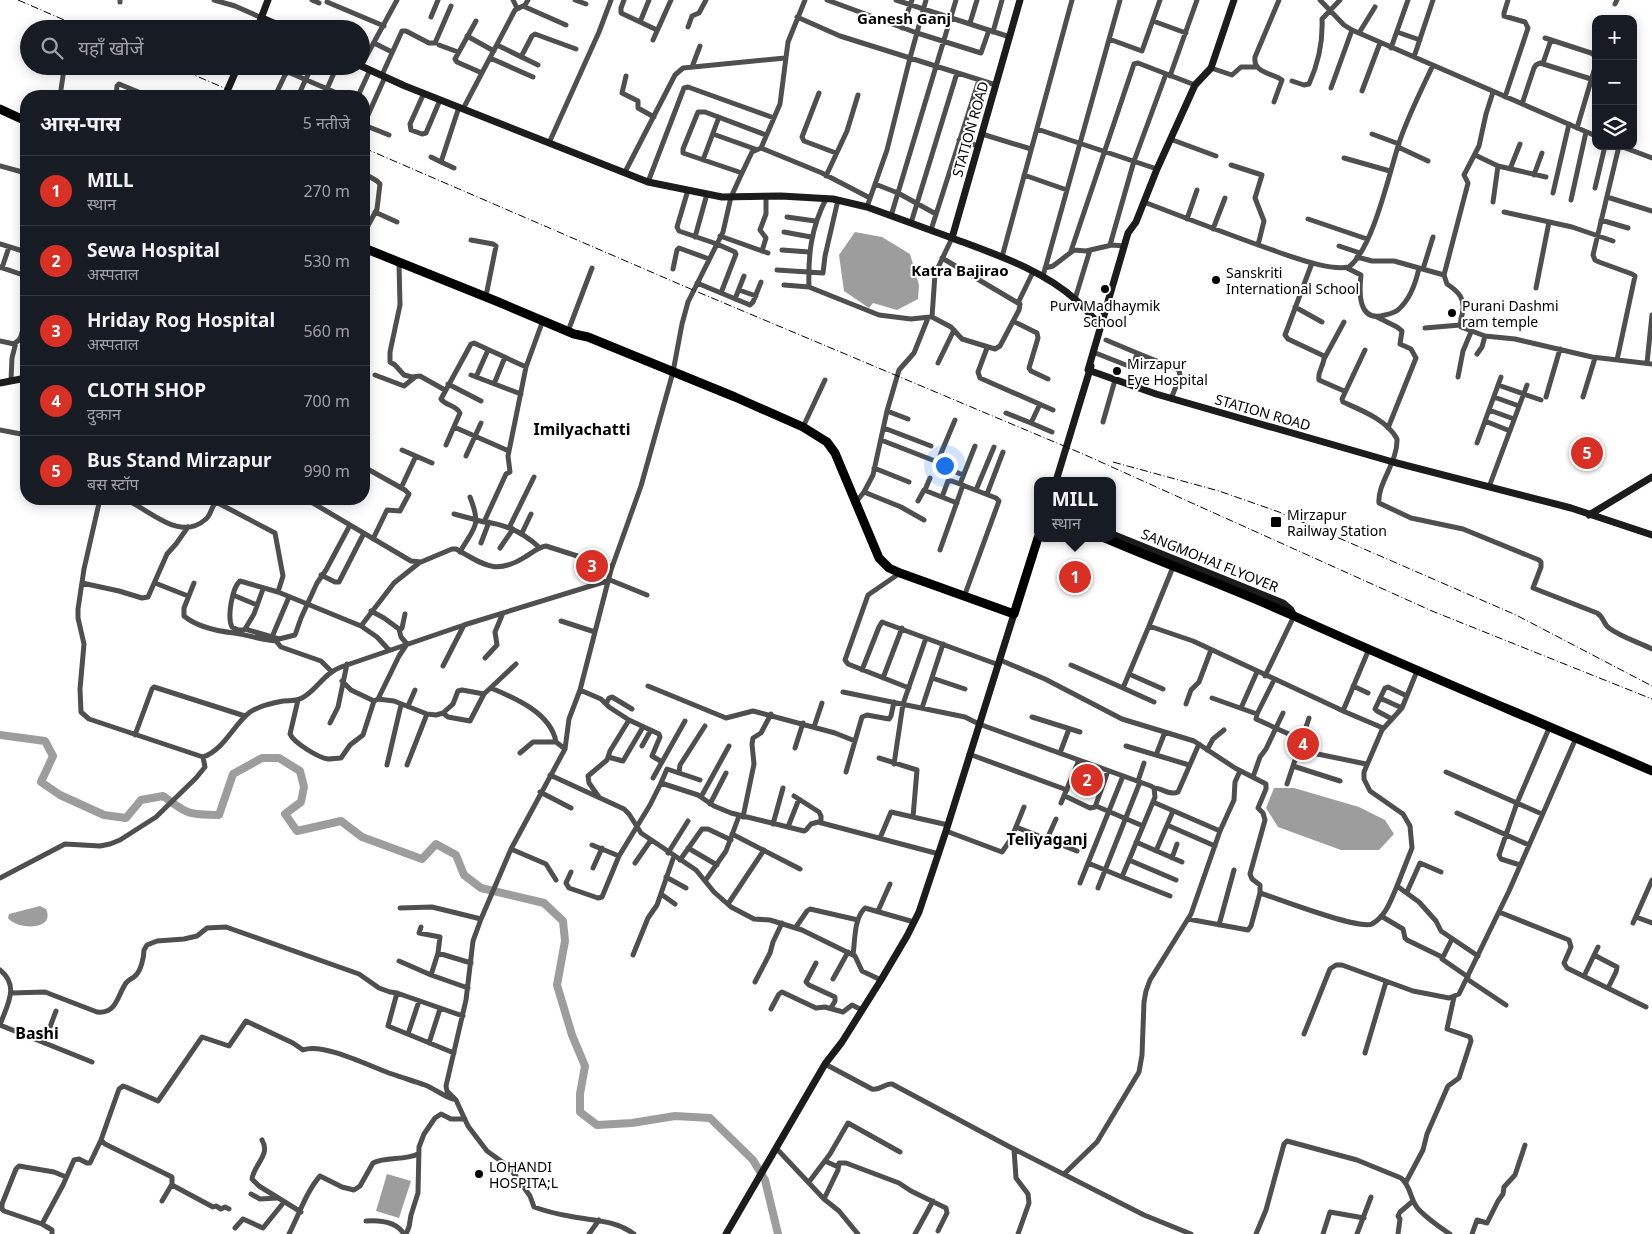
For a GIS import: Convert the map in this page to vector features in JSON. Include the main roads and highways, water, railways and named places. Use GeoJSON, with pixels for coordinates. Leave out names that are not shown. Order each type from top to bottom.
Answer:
{"type":"FeatureCollection","features":[{"type":"Feature","properties":{"kind":"highway"},"geometry":{"type":"LineString","coordinates":[[0,104],[20,113]]}},
{"type":"Feature","properties":{"kind":"highway"},"geometry":{"type":"LineString","coordinates":[[0,109],[20,118]]}},
{"type":"Feature","properties":{"kind":"highway"},"geometry":{"type":"LineString","coordinates":[[370,244],[570,326],[588,337],[803,427],[827,442],[835,453],[879,558],[889,568],[900,573],[1014,614],[1037,542]]}},
{"type":"Feature","properties":{"kind":"highway"},"geometry":{"type":"LineString","coordinates":[[370,251],[574,334],[588,337]]}},
{"type":"Feature","properties":{"kind":"highway"},"geometry":{"type":"LineString","coordinates":[[1114,542],[1294,616],[1652,771]]}},
{"type":"Feature","properties":{"kind":"waterway"},"geometry":{"type":"LineString","coordinates":[[0,735],[45,741],[53,756],[41,782],[60,795],[104,815],[126,818],[141,800],[163,796],[188,812],[201,815],[219,815],[233,774],[262,758],[279,758],[300,771],[304,787],[301,802],[285,814],[297,831],[341,821],[362,837],[422,859],[436,844],[456,855],[464,875],[481,888],[544,903],[563,921],[565,941],[557,985],[572,1035],[585,1066],[580,1094],[580,1112],[597,1125],[632,1123],[675,1116],[710,1118],[753,1160],[765,1180],[778,1234]]}},
{"type":"Feature","properties":{"kind":"railway"},"geometry":{"type":"LineString","coordinates":[[18,0],[64,20]]}},
{"type":"Feature","properties":{"kind":"railway"},"geometry":{"type":"LineString","coordinates":[[194,75],[229,90]]}},
{"type":"Feature","properties":{"kind":"railway"},"geometry":{"type":"LineString","coordinates":[[370,151],[693,290],[1083,454],[1432,611],[1652,699]]}},
{"type":"Feature","properties":{"kind":"railway"},"geometry":{"type":"LineString","coordinates":[[1113,462],[1219,491],[1279,512],[1516,615],[1652,686]]}},
{"type":"Feature","properties":{"kind":"place","name":"Sanskriti International School"},"geometry":{"type":"Point","coordinates":[1216,280]}},
{"type":"Feature","properties":{"kind":"place","name":"Purv Madhaymik School"},"geometry":{"type":"Point","coordinates":[1105,289]}},
{"type":"Feature","properties":{"kind":"place","name":"Purani Dashmi ram temple"},"geometry":{"type":"Point","coordinates":[1452,313]}},
{"type":"Feature","properties":{"kind":"place","name":"Mirzapur Eye Hospital"},"geometry":{"type":"Point","coordinates":[1117,371]}},
{"type":"Feature","properties":{"kind":"place","name":"Bus Stand Mirzapur"},"geometry":{"type":"Point","coordinates":[1587,453]}},
{"type":"Feature","properties":{"kind":"place","name":"Mirzapur Railway Station"},"geometry":{"type":"Point","coordinates":[1276,522]}},
{"type":"Feature","properties":{"kind":"place","name":"Hriday Rog Hospital"},"geometry":{"type":"Point","coordinates":[592,566]}},
{"type":"Feature","properties":{"kind":"place","name":"MILL"},"geometry":{"type":"Point","coordinates":[1075,577]}},
{"type":"Feature","properties":{"kind":"place","name":"CLOTH SHOP"},"geometry":{"type":"Point","coordinates":[1303,744]}},
{"type":"Feature","properties":{"kind":"place","name":"Sewa Hospital"},"geometry":{"type":"Point","coordinates":[1087,780]}},
{"type":"Feature","properties":{"kind":"place","name":"LOHANDI HOSPITA;L"},"geometry":{"type":"Point","coordinates":[479,1174]}},
{"type":"Feature","properties":{"kind":"district","name":"Ganesh Ganj"},"geometry":{"type":"Point","coordinates":[904,18]}},
{"type":"Feature","properties":{"kind":"district","name":"Katra Bajirao"},"geometry":{"type":"Point","coordinates":[960,270]}},
{"type":"Feature","properties":{"kind":"district","name":"Imilyachatti"},"geometry":{"type":"Point","coordinates":[582,429]}},
{"type":"Feature","properties":{"kind":"district","name":"Teliyaganj"},"geometry":{"type":"Point","coordinates":[1047,839]}},
{"type":"Feature","properties":{"kind":"district","name":"Bashi"},"geometry":{"type":"Point","coordinates":[37,1033]}}]}
